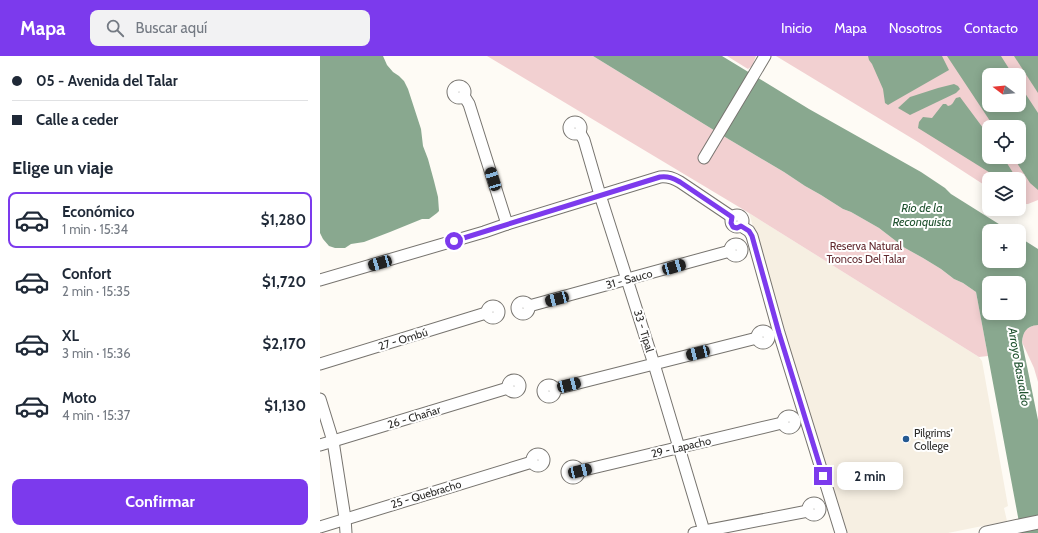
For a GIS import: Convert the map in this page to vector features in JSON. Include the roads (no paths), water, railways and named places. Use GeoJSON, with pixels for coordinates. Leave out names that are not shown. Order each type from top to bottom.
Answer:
{"type":"FeatureCollection","features":[{"type":"Feature","properties":{"kind":"main road"},"geometry":{"type":"LineString","coordinates":[[986,533],[1038,522]]}},
{"type":"Feature","properties":{"kind":"street"},"geometry":{"type":"LineString","coordinates":[[704,158],[763,58]]}},
{"type":"Feature","properties":{"kind":"street"},"geometry":{"type":"LineString","coordinates":[[464,96],[469,104],[507,224]]}},
{"type":"Feature","properties":{"kind":"street","name":"33 - Tipal"},"geometry":{"type":"LineString","coordinates":[[580,133],[584,140],[654,364],[678,447],[699,532]]}},
{"type":"Feature","properties":{"kind":"street"},"geometry":{"type":"LineString","coordinates":[[320,280],[484,232],[660,177],[667,176],[673,178],[732,217],[735,215],[741,216],[743,222],[741,226],[749,231],[752,236],[779,333],[841,533]]}},
{"type":"Feature","properties":{"kind":"street","name":"31 - Sauco"},"geometry":{"type":"LineString","coordinates":[[529,306],[730,251]]}},
{"type":"Feature","properties":{"kind":"street","name":"27 - Ombú"},"geometry":{"type":"LineString","coordinates":[[320,364],[486,313]]}},
{"type":"Feature","properties":{"kind":"street"},"geometry":{"type":"LineString","coordinates":[[555,389],[757,338]]}},
{"type":"Feature","properties":{"kind":"street","name":"26 - Chañar"},"geometry":{"type":"LineString","coordinates":[[320,445],[508,388]]}},
{"type":"Feature","properties":{"kind":"street"},"geometry":{"type":"LineString","coordinates":[[320,399],[332,441],[345,518],[346,533]]}},
{"type":"Feature","properties":{"kind":"street","name":"29 - Lapacho"},"geometry":{"type":"LineString","coordinates":[[580,471],[782,423]]}},
{"type":"Feature","properties":{"kind":"street","name":"25 - Quebracho"},"geometry":{"type":"LineString","coordinates":[[320,526],[532,462]]}},
{"type":"Feature","properties":{"kind":"street"},"geometry":{"type":"LineString","coordinates":[[699,532],[808,511]]}},
{"type":"Feature","properties":{"kind":"water"},"geometry":{"type":"Polygon","coordinates":[[[320,56],[383,56],[387,65],[404,81],[421,129],[423,146],[438,197],[439,211],[429,219],[422,219],[364,242],[351,244],[345,248],[335,248],[329,246],[323,239],[320,233],[320,56]]]}},
{"type":"Feature","properties":{"kind":"water","name":"Río de la Reconquista"},"geometry":{"type":"Polygon","coordinates":[[[593,56],[722,56],[809,109],[921,172],[945,188],[951,194],[982,213],[982,216],[986,216],[999,224],[982,224],[982,268],[1026,268],[1026,241],[1038,249],[1038,325],[1026,330],[1023,335],[1022,342],[1038,420],[1038,533],[1021,533],[976,292],[905,248],[879,228],[843,209],[593,56]]]}},
{"type":"Feature","properties":{"kind":"water"},"geometry":{"type":"Polygon","coordinates":[[[868,56],[942,56],[949,70],[888,105],[885,103],[883,89],[868,56]]]}},
{"type":"Feature","properties":{"kind":"water"},"geometry":{"type":"Polygon","coordinates":[[[947,56],[1001,56],[1009,68],[982,68],[982,109],[947,56]]]}},
{"type":"Feature","properties":{"kind":"water"},"geometry":{"type":"Polygon","coordinates":[[[1014,56],[1038,56],[1038,93],[1026,74],[1026,68],[1022,68],[1014,56]]]}},
{"type":"Feature","properties":{"kind":"water"},"geometry":{"type":"Polygon","coordinates":[[[954,84],[960,89],[956,93],[910,115],[898,108],[910,97],[954,84]]]}},
{"type":"Feature","properties":{"kind":"water"},"geometry":{"type":"Polygon","coordinates":[[[1026,95],[1038,113],[1038,190],[1030,183],[1026,177],[1026,172],[1023,172],[1018,164],[1026,164],[1026,120],[989,120],[984,112],[1026,112],[1026,95]]]}},
{"type":"Feature","properties":{"kind":"water"},"geometry":{"type":"Polygon","coordinates":[[[960,97],[982,127],[982,164],[1007,164],[1013,172],[989,172],[918,128],[919,122],[923,117],[932,118],[943,104],[950,106],[956,98],[960,97]]]}},
{"type":"Feature","properties":{"kind":"place","name":"Pilgrims' College"},"geometry":{"type":"Point","coordinates":[906,439]}},
{"type":"Feature","properties":{"kind":"park label","name":"Reserva Natural Troncos Del Talar"},"geometry":{"type":"Point","coordinates":[866,252]}},
{"type":"Feature","properties":{"kind":"water label","name":"Arroyo Basualdo"},"geometry":{"type":"Point","coordinates":[1019,367]}}]}
